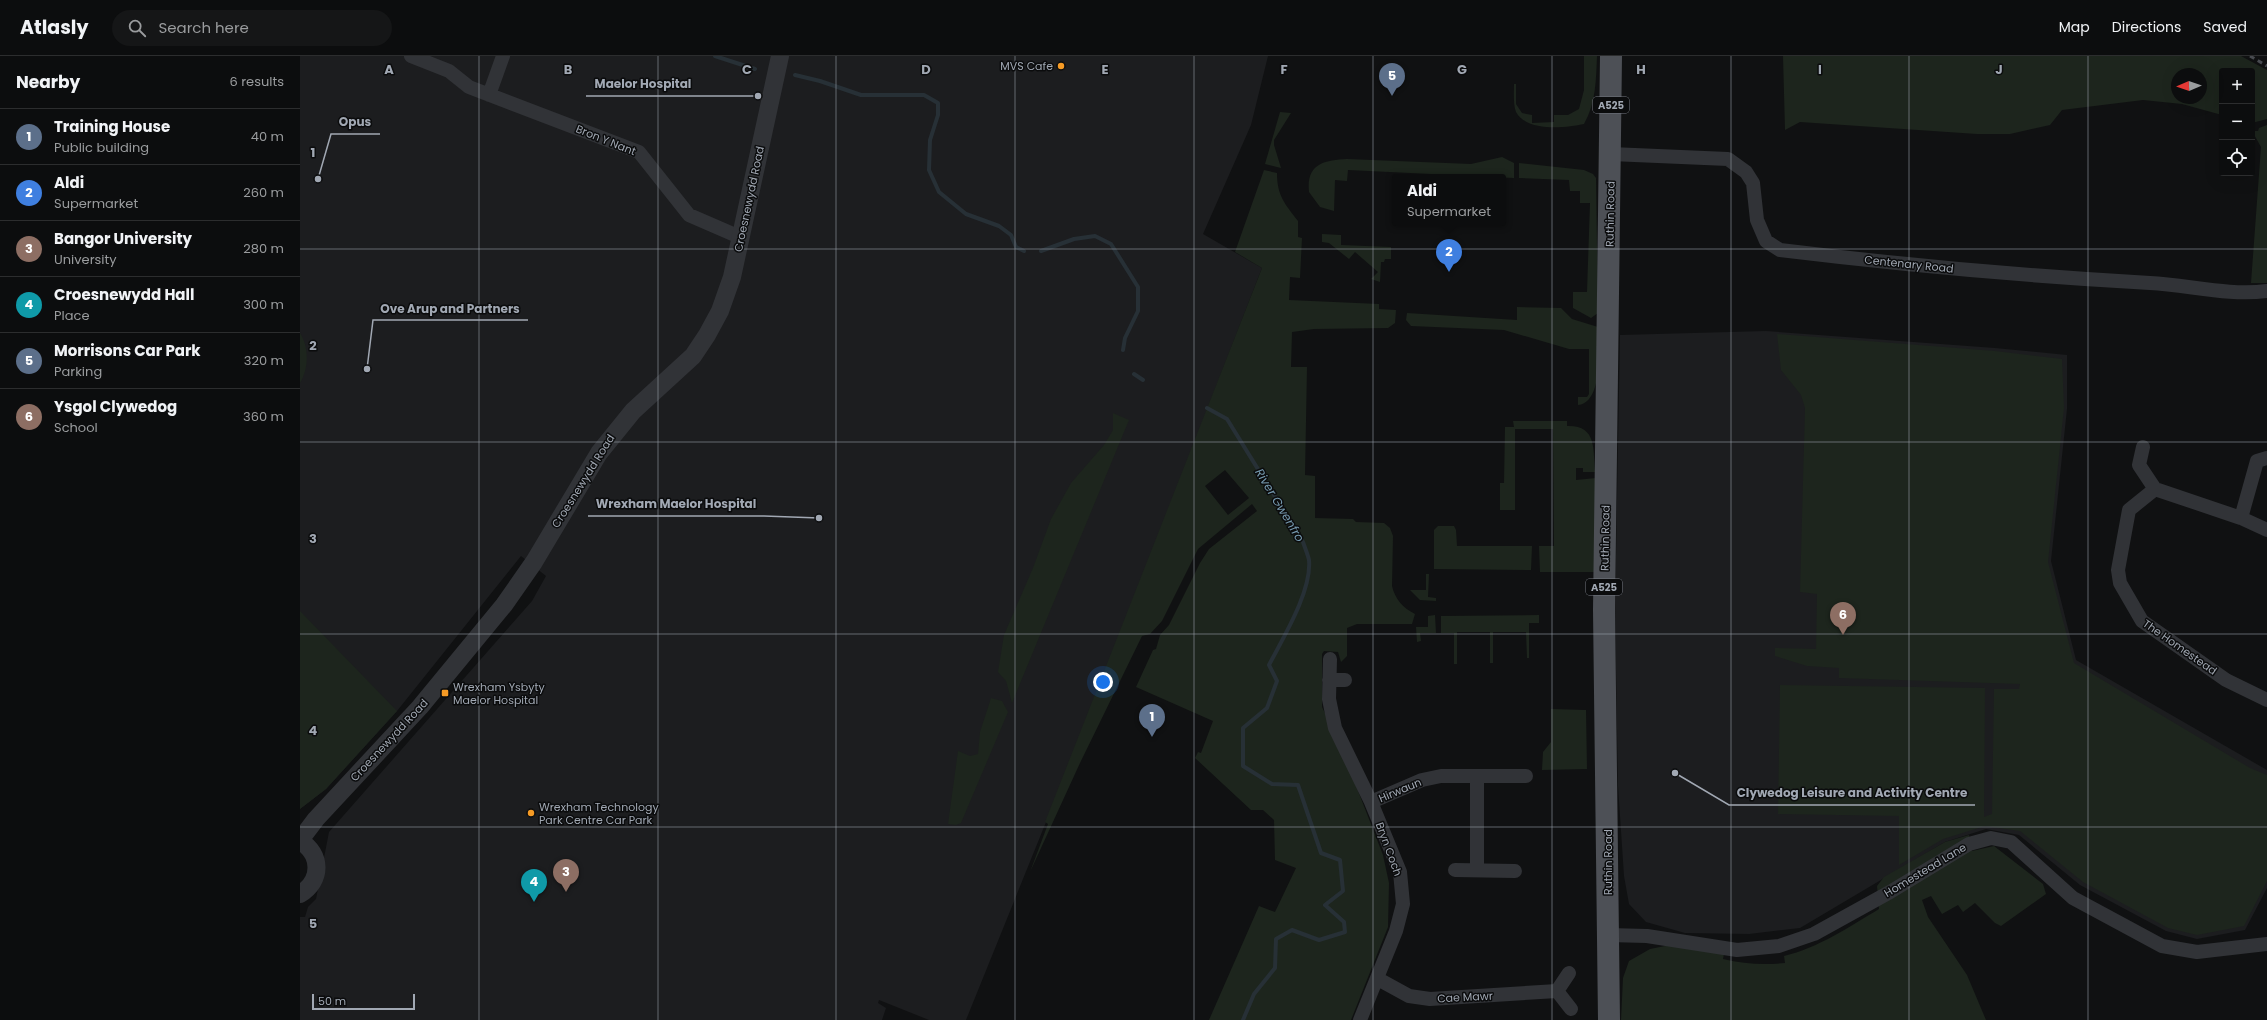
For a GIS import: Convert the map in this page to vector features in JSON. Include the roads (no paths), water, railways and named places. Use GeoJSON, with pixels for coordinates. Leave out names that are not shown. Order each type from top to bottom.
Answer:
{"type":"FeatureCollection","features":[{"type":"Feature","properties":{"kind":"main road","name":"Ruthin Road"},"geometry":{"type":"LineString","coordinates":[[1609,1020],[1604,610],[1611,154],[1611,56]]}},
{"type":"Feature","properties":{"kind":"street","name":"Bron Y Nant"},"geometry":{"type":"LineString","coordinates":[[411,56],[449,70],[469,87],[639,152],[689,216],[742,238]]}},
{"type":"Feature","properties":{"kind":"street"},"geometry":{"type":"LineString","coordinates":[[489,95],[503,56]]}},
{"type":"Feature","properties":{"kind":"street","name":"Croesnewydd Road"},"geometry":{"type":"LineString","coordinates":[[300,841],[316,819],[420,707],[500,611],[534,562],[599,453],[618,428],[693,356],[707,335],[720,311],[732,277],[742,238],[770,97],[780,56]]}},
{"type":"Feature","properties":{"kind":"street","name":"Centenary Road"},"geometry":{"type":"LineString","coordinates":[[1611,154],[1728,158],[1746,172],[1753,183],[1757,220],[1766,241],[1780,250],[1890,263],[2048,277],[2166,284],[2249,293],[2267,291]]}},
{"type":"Feature","properties":{"kind":"street"},"geometry":{"type":"LineString","coordinates":[[2143,447],[2139,465],[2155,489],[2241,518],[2267,530]]}},
{"type":"Feature","properties":{"kind":"street"},"geometry":{"type":"LineString","coordinates":[[2241,518],[2257,461],[2267,458]]}},
{"type":"Feature","properties":{"kind":"street","name":"The Homestead"},"geometry":{"type":"LineString","coordinates":[[2155,489],[2129,510],[2118,570],[2120,583],[2142,621],[2226,680],[2267,700]]}},
{"type":"Feature","properties":{"kind":"street","name":"Bryn Coch"},"geometry":{"type":"LineString","coordinates":[[1330,660],[1329,699],[1335,728],[1371,802],[1400,872],[1403,904],[1396,931],[1378,979],[1360,1020]]}},
{"type":"Feature","properties":{"kind":"street"},"geometry":{"type":"LineString","coordinates":[[1329,680],[1345,680]]}},
{"type":"Feature","properties":{"kind":"street","name":"Hirwaun"},"geometry":{"type":"LineString","coordinates":[[1371,802],[1422,780],[1441,776],[1526,776]]}},
{"type":"Feature","properties":{"kind":"street"},"geometry":{"type":"LineString","coordinates":[[1477,777],[1477,870]]}},
{"type":"Feature","properties":{"kind":"street","name":"Homestead Lane"},"geometry":{"type":"LineString","coordinates":[[1608,934],[1647,936],[1737,950],[1779,946],[1814,934],[1890,892],[1969,844],[1991,838],[2011,842],[2073,898],[2162,946],[2196,952],[2267,944]]}},
{"type":"Feature","properties":{"kind":"street"},"geometry":{"type":"LineString","coordinates":[[300,841],[312,851],[317,867],[312,883],[300,894]]}},
{"type":"Feature","properties":{"kind":"street"},"geometry":{"type":"LineString","coordinates":[[1455,870],[1515,871]]}},
{"type":"Feature","properties":{"kind":"street"},"geometry":{"type":"LineString","coordinates":[[1569,973],[1557,992],[1571,1009]]}},
{"type":"Feature","properties":{"kind":"street","name":"Cae Mawr"},"geometry":{"type":"LineString","coordinates":[[1378,979],[1409,996],[1430,998],[1557,992]]}},
{"type":"Feature","properties":{"kind":"waterway","name":"River Gwenfro"},"geometry":{"type":"LineString","coordinates":[[715,56],[755,69]]}},
{"type":"Feature","properties":{"kind":"waterway","name":"River Gwenfro"},"geometry":{"type":"LineString","coordinates":[[795,75],[820,81],[861,95],[924,95],[938,103],[938,115],[930,140],[929,170],[939,192],[966,214],[999,226],[1011,235],[1016,247],[1024,251]]}},
{"type":"Feature","properties":{"kind":"waterway","name":"River Gwenfro"},"geometry":{"type":"LineString","coordinates":[[1041,251],[1074,239],[1095,236],[1111,244],[1138,287],[1138,311],[1125,338],[1123,350]]}},
{"type":"Feature","properties":{"kind":"waterway","name":"River Gwenfro"},"geometry":{"type":"LineString","coordinates":[[1134,374],[1143,380]]}},
{"type":"Feature","properties":{"kind":"waterway","name":"River Gwenfro"},"geometry":{"type":"LineString","coordinates":[[1207,408],[1227,419],[1303,542],[1309,560],[1309,572],[1301,600],[1289,628],[1269,665],[1277,681],[1267,708],[1243,728],[1243,766],[1272,784],[1298,785],[1321,853],[1340,860],[1343,891],[1325,905],[1344,922],[1345,932],[1319,940],[1292,930],[1276,939],[1275,968],[1254,994],[1243,1020]]}},
{"type":"Feature","properties":{"kind":"railway"},"geometry":{"type":"LineString","coordinates":[[2250,56],[2267,66]]}},
{"type":"Feature","properties":{"kind":"place","name":"MVS Cafe"},"geometry":{"type":"Point","coordinates":[1061,66]}},
{"type":"Feature","properties":{"kind":"place","name":"Maelor Hospital"},"geometry":{"type":"Point","coordinates":[758,96]}},
{"type":"Feature","properties":{"kind":"place","name":"Morrisons Car Park"},"geometry":{"type":"Point","coordinates":[1392,96]}},
{"type":"Feature","properties":{"kind":"place","name":"Opus"},"geometry":{"type":"Point","coordinates":[318,179]}},
{"type":"Feature","properties":{"kind":"place","name":"Aldi"},"geometry":{"type":"Point","coordinates":[1449,272]}},
{"type":"Feature","properties":{"kind":"place","name":"Ove Arup and Partners"},"geometry":{"type":"Point","coordinates":[367,369]}},
{"type":"Feature","properties":{"kind":"place","name":"Wrexham Maelor Hospital"},"geometry":{"type":"Point","coordinates":[819,518]}},
{"type":"Feature","properties":{"kind":"place","name":"Ysgol Clywedog"},"geometry":{"type":"Point","coordinates":[1843,635]}},
{"type":"Feature","properties":{"kind":"place","name":"Wrexham Ysbyty Maelor Hospital"},"geometry":{"type":"Point","coordinates":[445,693]}},
{"type":"Feature","properties":{"kind":"place","name":"Training House"},"geometry":{"type":"Point","coordinates":[1152,737]}},
{"type":"Feature","properties":{"kind":"place","name":"Clywedog Leisure and Activity Centre"},"geometry":{"type":"Point","coordinates":[1675,773]}},
{"type":"Feature","properties":{"kind":"place","name":"Wrexham Technology Park Centre Car Park"},"geometry":{"type":"Point","coordinates":[531,813]}},
{"type":"Feature","properties":{"kind":"place","name":"Bangor University"},"geometry":{"type":"Point","coordinates":[566,892]}},
{"type":"Feature","properties":{"kind":"place","name":"Croesnewydd Hall"},"geometry":{"type":"Point","coordinates":[534,902]}}]}
